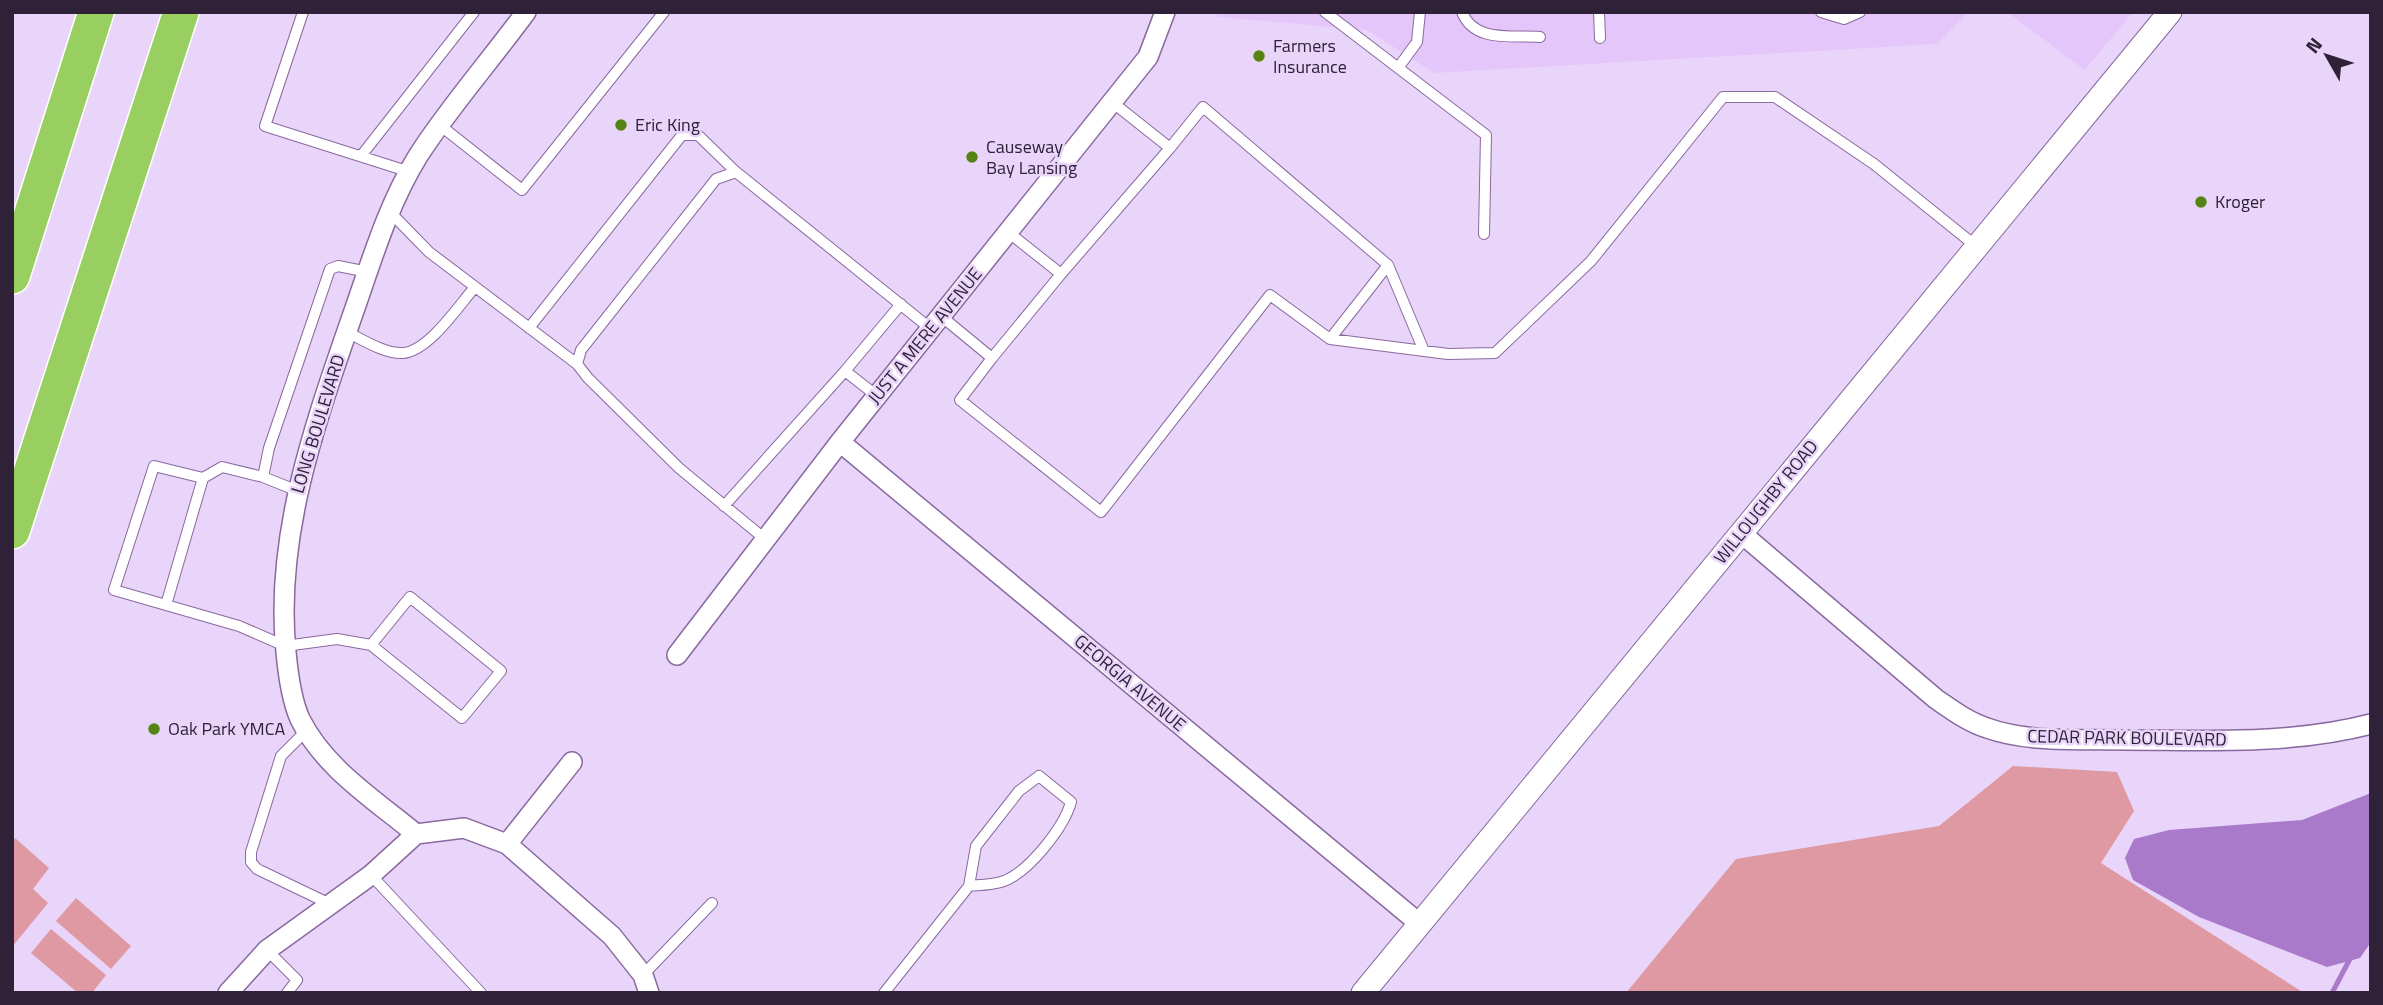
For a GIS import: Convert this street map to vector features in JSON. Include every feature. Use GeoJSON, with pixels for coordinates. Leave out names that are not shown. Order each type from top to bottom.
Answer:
{"type":"FeatureCollection","features":[{"type":"Feature","properties":{"kind":"highway"},"geometry":{"type":"LineString","coordinates":[[12,276],[96,12]]}},
{"type":"Feature","properties":{"kind":"highway"},"geometry":{"type":"LineString","coordinates":[[12,531],[181,12]]}},
{"type":"Feature","properties":{"kind":"street","name":"LONG BOULEVARD"},"geometry":{"type":"LineString","coordinates":[[416,834],[344,774],[313,743],[299,716],[288,678],[282,622],[287,550],[298,492],[347,332],[389,210],[410,172],[441,126],[526,12]]}},
{"type":"Feature","properties":{"kind":"street","name":"JUST A MERE AVENUE"},"geometry":{"type":"LineString","coordinates":[[677,655],[767,541],[840,442],[1148,57],[1165,12]]}},
{"type":"Feature","properties":{"kind":"street","name":"WILLOUGHBY ROAD"},"geometry":{"type":"LineString","coordinates":[[1363,993],[1977,247],[2160,20]]}},
{"type":"Feature","properties":{"kind":"street","name":"GEORGIA AVENUE"},"geometry":{"type":"LineString","coordinates":[[840,442],[1420,924]]}},
{"type":"Feature","properties":{"kind":"street","name":"CEDAR PARK BOULEVARD"},"geometry":{"type":"LineString","coordinates":[[1741,533],[1936,698],[1961,716],[1986,728],[2010,734],[2077,739],[2285,740],[2328,736],[2371,724]]}},
{"type":"Feature","properties":{"kind":"street"},"geometry":{"type":"LineString","coordinates":[[507,844],[572,762]]}},
{"type":"Feature","properties":{"kind":"street"},"geometry":{"type":"LineString","coordinates":[[228,993],[267,950],[371,875],[416,834],[464,828],[507,844],[612,936],[646,984]]}},
{"type":"Feature","properties":{"kind":"lane"},"geometry":{"type":"LineString","coordinates":[[303,12],[265,126],[410,172]]}},
{"type":"Feature","properties":{"kind":"lane"},"geometry":{"type":"LineString","coordinates":[[361,156],[474,12]]}},
{"type":"Feature","properties":{"kind":"lane"},"geometry":{"type":"LineString","coordinates":[[441,126],[522,190],[664,12]]}},
{"type":"Feature","properties":{"kind":"lane"},"geometry":{"type":"LineString","coordinates":[[1325,12],[1486,135],[1485,234]]}},
{"type":"Feature","properties":{"kind":"lane"},"geometry":{"type":"LineString","coordinates":[[1398,68],[1417,42],[1420,12]]}},
{"type":"Feature","properties":{"kind":"lane"},"geometry":{"type":"LineString","coordinates":[[1462,12],[1468,26],[1480,34],[1540,37]]}},
{"type":"Feature","properties":{"kind":"lane"},"geometry":{"type":"LineString","coordinates":[[1599,12],[1600,38]]}},
{"type":"Feature","properties":{"kind":"lane"},"geometry":{"type":"LineString","coordinates":[[1821,12],[1844,19],[1860,12]]}},
{"type":"Feature","properties":{"kind":"lane"},"geometry":{"type":"LineString","coordinates":[[1424,351],[1388,265],[1203,107],[1061,274],[960,400],[1101,512],[1270,295],[1330,339],[1424,351],[1448,354],[1495,353],[1591,261],[1723,97],[1775,97],[1874,164],[1977,247]]}},
{"type":"Feature","properties":{"kind":"lane"},"geometry":{"type":"LineString","coordinates":[[1112,102],[1170,148]]}},
{"type":"Feature","properties":{"kind":"lane"},"geometry":{"type":"LineString","coordinates":[[529,328],[682,135],[698,135],[736,172],[901,304],[992,358]]}},
{"type":"Feature","properties":{"kind":"lane"},"geometry":{"type":"LineString","coordinates":[[577,364],[581,350],[716,179],[736,172]]}},
{"type":"Feature","properties":{"kind":"lane"},"geometry":{"type":"LineString","coordinates":[[389,210],[429,252],[577,364],[679,468],[767,541]]}},
{"type":"Feature","properties":{"kind":"lane"},"geometry":{"type":"LineString","coordinates":[[1008,232],[1061,274]]}},
{"type":"Feature","properties":{"kind":"lane"},"geometry":{"type":"LineString","coordinates":[[1330,339],[1388,265]]}},
{"type":"Feature","properties":{"kind":"lane"},"geometry":{"type":"LineString","coordinates":[[262,477],[269,448],[330,270],[338,266],[368,271]]}},
{"type":"Feature","properties":{"kind":"lane"},"geometry":{"type":"LineString","coordinates":[[347,332],[382,348],[404,353],[427,343],[475,287]]}},
{"type":"Feature","properties":{"kind":"lane"},"geometry":{"type":"LineString","coordinates":[[724,506],[901,304]]}},
{"type":"Feature","properties":{"kind":"lane"},"geometry":{"type":"LineString","coordinates":[[845,371],[877,396]]}},
{"type":"Feature","properties":{"kind":"lane"},"geometry":{"type":"LineString","coordinates":[[203,478],[154,466],[114,590],[239,626],[285,646],[337,639],[371,645],[462,718],[501,671],[410,597],[371,645]]}},
{"type":"Feature","properties":{"kind":"lane"},"geometry":{"type":"LineString","coordinates":[[166,605],[203,478],[222,467],[262,477],[298,492]]}},
{"type":"Feature","properties":{"kind":"lane"},"geometry":{"type":"LineString","coordinates":[[306,731],[281,757],[251,852],[251,862],[257,869],[330,904]]}},
{"type":"Feature","properties":{"kind":"lane"},"geometry":{"type":"LineString","coordinates":[[884,993],[969,886],[975,846],[1019,790],[1039,776],[1070,802],[1066,818],[1028,865],[1003,882],[969,886]]}},
{"type":"Feature","properties":{"kind":"lane"},"geometry":{"type":"LineString","coordinates":[[371,875],[481,993]]}},
{"type":"Feature","properties":{"kind":"lane"},"geometry":{"type":"LineString","coordinates":[[646,984],[712,903]]}},
{"type":"Feature","properties":{"kind":"lane"},"geometry":{"type":"LineString","coordinates":[[267,950],[297,980],[287,993]]}},
{"type":"Feature","properties":{"kind":"shaded area"},"geometry":{"type":"Polygon","coordinates":[[[1217,12],[1969,12],[1937,44],[1434,73],[1367,30],[1217,17],[1217,12]]]}},
{"type":"Feature","properties":{"kind":"shaded area"},"geometry":{"type":"Polygon","coordinates":[[[2007,12],[2133,12],[2085,70],[2007,12]]]}},
{"type":"Feature","properties":{"kind":"shaded area"},"geometry":{"type":"Polygon","coordinates":[[[2013,766],[2117,772],[2134,811],[2101,863],[2304,993],[1626,993],[1736,859],[1939,826],[2013,766]]]}},
{"type":"Feature","properties":{"kind":"shaded area"},"geometry":{"type":"Polygon","coordinates":[[[2371,793],[2371,942],[2360,958],[2327,967],[2199,917],[2133,880],[2125,858],[2134,839],[2169,830],[2302,820],[2371,793]]]}},
{"type":"Feature","properties":{"kind":"shaded area"},"geometry":{"type":"Polygon","coordinates":[[[15,838],[49,868],[33,889],[48,903],[12,947],[12,846],[15,838]]]}},
{"type":"Feature","properties":{"kind":"shaded area"},"geometry":{"type":"Polygon","coordinates":[[[76,898],[131,946],[111,969],[56,921],[76,898]]]}},
{"type":"Feature","properties":{"kind":"shaded area"},"geometry":{"type":"Polygon","coordinates":[[[51,929],[106,975],[92,993],[78,993],[31,953],[51,929]]]}},
{"type":"Feature","properties":{"kind":"waterway"},"geometry":{"type":"LineString","coordinates":[[2332,993],[2352,955]]}},
{"type":"Feature","properties":{"kind":"place","name":"Farmers Insurance"},"geometry":{"type":"Point","coordinates":[1259,56]}},
{"type":"Feature","properties":{"kind":"place","name":"Eric King"},"geometry":{"type":"Point","coordinates":[621,125]}},
{"type":"Feature","properties":{"kind":"place","name":"Causeway Bay Lansing"},"geometry":{"type":"Point","coordinates":[972,157]}},
{"type":"Feature","properties":{"kind":"place","name":"Kroger"},"geometry":{"type":"Point","coordinates":[2201,202]}},
{"type":"Feature","properties":{"kind":"place","name":"Oak Park YMCA"},"geometry":{"type":"Point","coordinates":[154,729]}}]}
